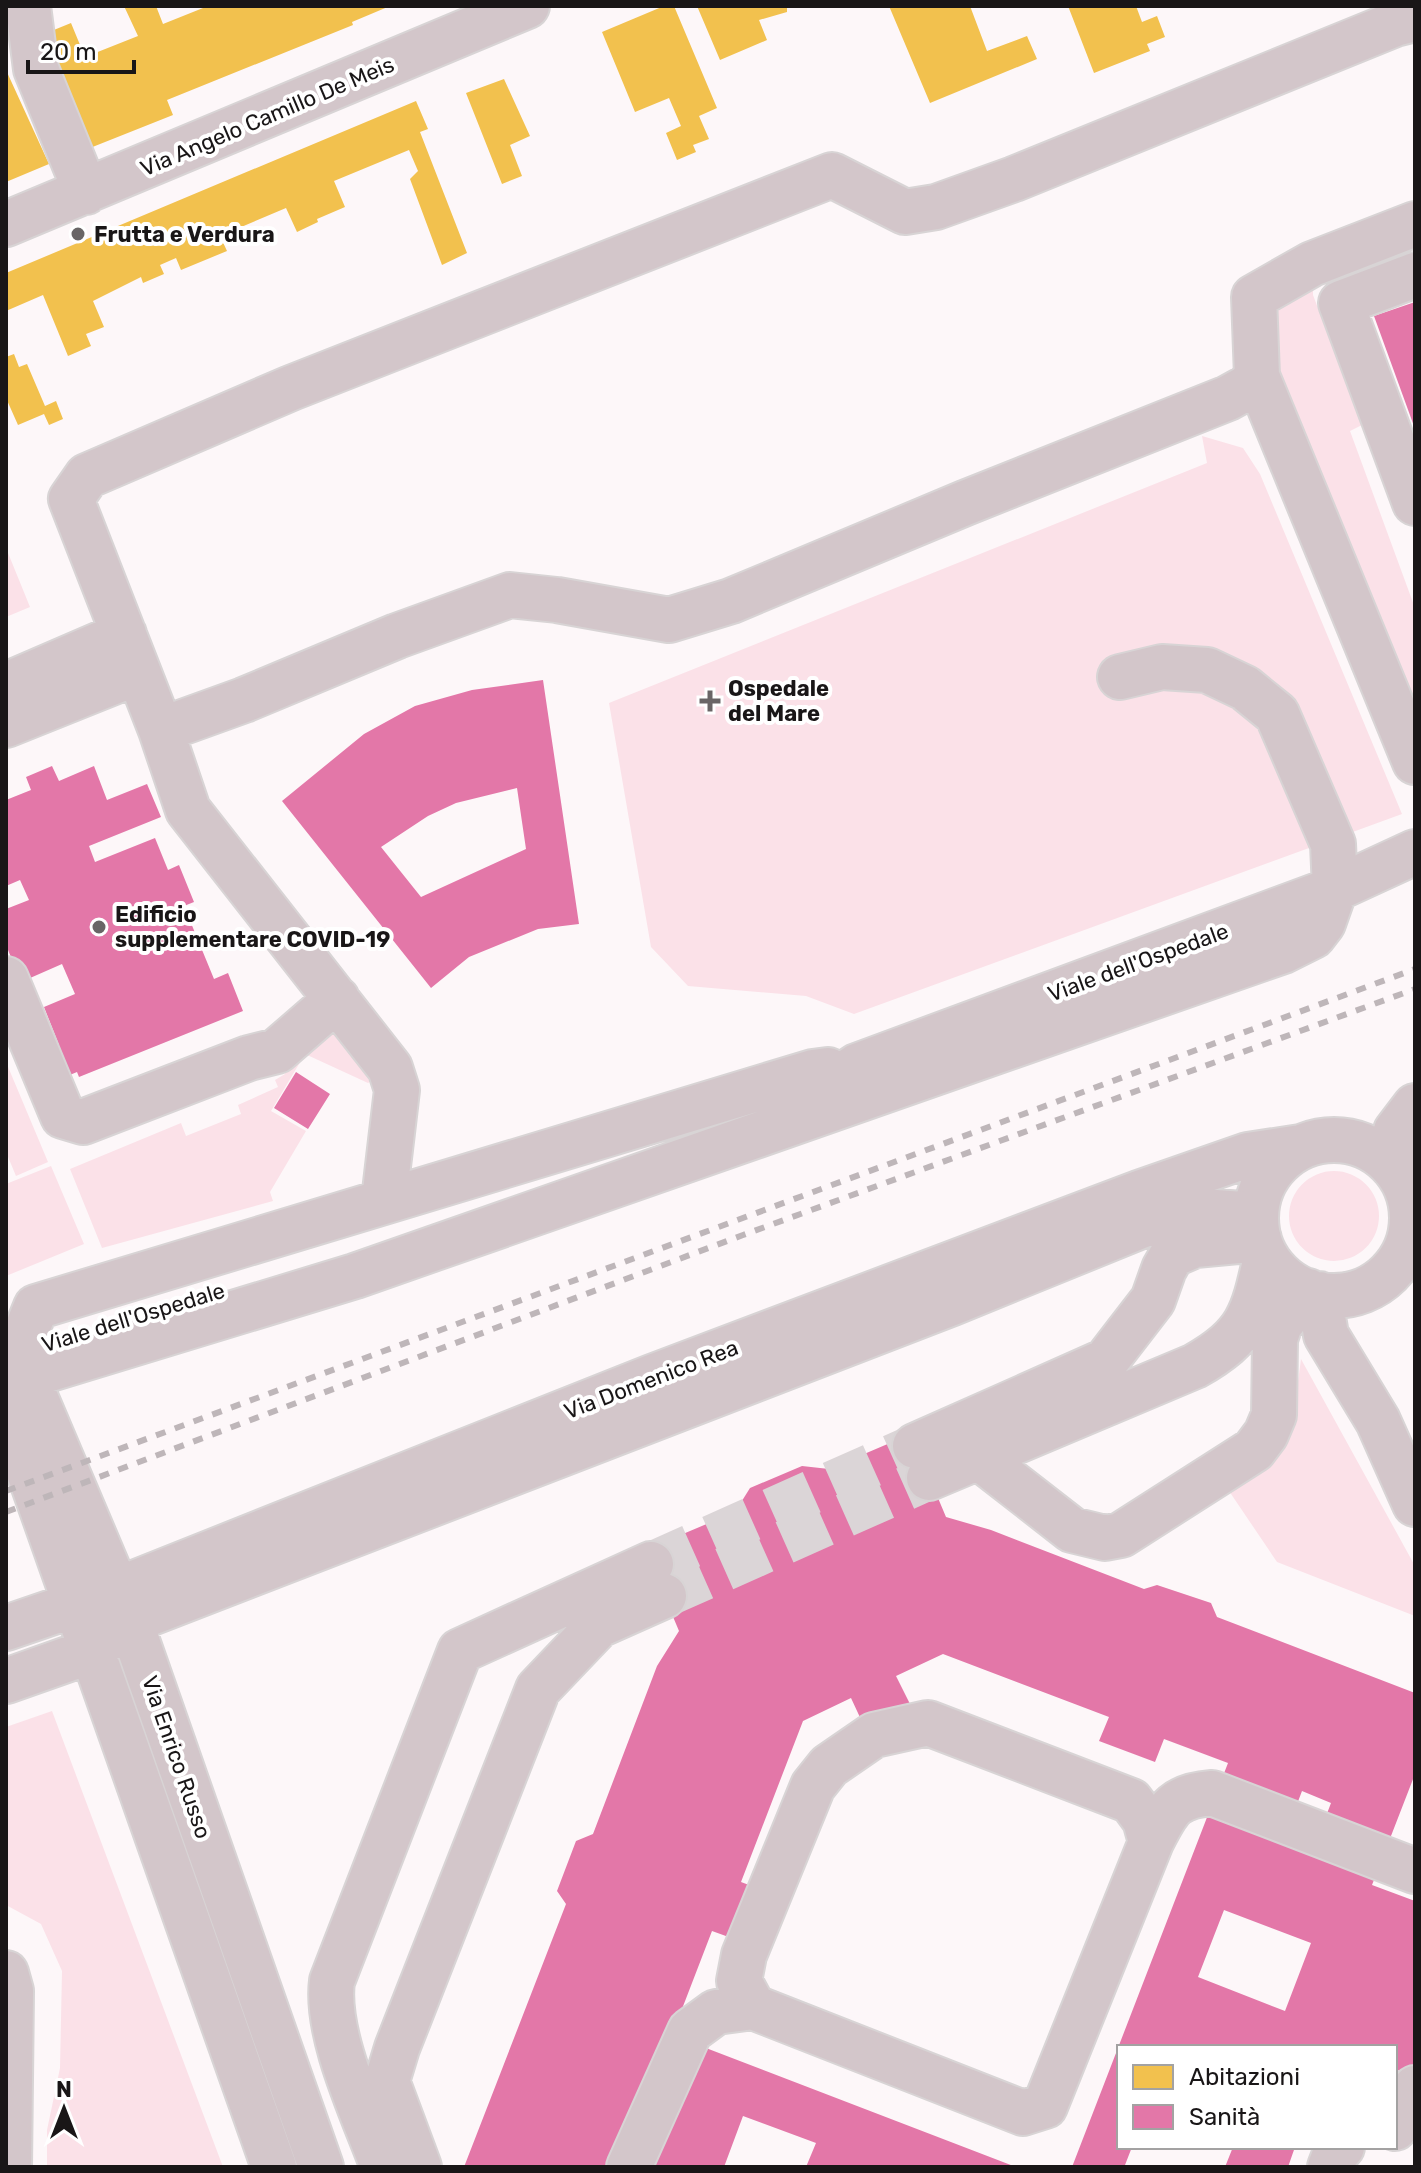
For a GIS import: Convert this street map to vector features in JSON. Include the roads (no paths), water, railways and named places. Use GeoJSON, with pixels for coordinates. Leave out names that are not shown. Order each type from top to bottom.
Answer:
{"type":"FeatureCollection","features":[{"type":"Feature","properties":{"kind":"street"},"geometry":{"type":"LineString","coordinates":[[28,6],[36,69],[86,192]]}},
{"type":"Feature","properties":{"kind":"street","name":"Via Angelo Camillo De Meis"},"geometry":{"type":"LineString","coordinates":[[6,224],[527,6]]}},
{"type":"Feature","properties":{"kind":"street"},"geometry":{"type":"LineString","coordinates":[[384,1200],[397,1090],[390,1068],[188,810],[161,730],[71,499],[87,476],[291,388],[832,175],[905,212],[936,207],[1014,179],[1395,24],[1415,19]]}},
{"type":"Feature","properties":{"kind":"street"},"geometry":{"type":"LineString","coordinates":[[1415,224],[1312,264],[1254,297],[1257,376],[1415,762]]}},
{"type":"Feature","properties":{"kind":"street"},"geometry":{"type":"LineString","coordinates":[[1415,275],[1341,303],[1415,503]]}},
{"type":"Feature","properties":{"kind":"street"},"geometry":{"type":"LineString","coordinates":[[161,730],[256,695],[397,636],[510,595],[669,620],[731,601],[1228,398],[1248,387],[1257,376]]}},
{"type":"Feature","properties":{"kind":"street"},"geometry":{"type":"LineString","coordinates":[[6,685],[131,653]]}},
{"type":"Feature","properties":{"kind":"street"},"geometry":{"type":"LineString","coordinates":[[6,725],[131,653]]}},
{"type":"Feature","properties":{"kind":"street"},"geometry":{"type":"LineString","coordinates":[[14,1372],[355,1276],[1283,951],[1313,936],[1323,923],[1335,889],[1333,844],[1277,714],[1245,688],[1207,670],[1162,667],[1120,677]]}},
{"type":"Feature","properties":{"kind":"street","name":"Viale dell'Ospedale"},"geometry":{"type":"LineString","coordinates":[[14,1372],[36,1307],[813,1072],[857,1066],[1335,889],[1415,852]]}},
{"type":"Feature","properties":{"kind":"street"},"geometry":{"type":"LineString","coordinates":[[6,979],[63,1116],[83,1122],[249,1058],[277,1051],[337,999]]}},
{"type":"Feature","properties":{"kind":"street","name":"Viale dell'Ospedale"},"geometry":{"type":"LineString","coordinates":[[14,1372],[821,1090],[857,1066]]}},
{"type":"Feature","properties":{"kind":"street"},"geometry":{"type":"LineString","coordinates":[[977,1456],[1072,1530],[1105,1538],[1121,1535],[1254,1450],[1266,1434],[1274,1415],[1275,1339],[1280,1324],[1329,1292],[1381,1281],[1397,1265],[1408,1246],[1413,1224],[1396,1131],[1415,1106]]}},
{"type":"Feature","properties":{"kind":"street"},"geometry":{"type":"LineString","coordinates":[[1260,1237],[1195,1245],[1172,1255],[1153,1300],[1106,1361],[922,1462],[977,1456],[1195,1366],[1219,1353],[1246,1325],[1255,1304],[1260,1237],[1260,1194],[1269,1175],[1283,1158],[1301,1147],[1326,1140],[1352,1141],[1376,1151],[1407,1195]]}},
{"type":"Feature","properties":{"kind":"street","name":"Via Domenico Rea"},"geometry":{"type":"LineString","coordinates":[[6,1681],[91,1651],[124,1605],[637,1383],[1139,1193],[1248,1155],[1301,1147]]}},
{"type":"Feature","properties":{"kind":"street","name":"Viale dell'Ospedale"},"geometry":{"type":"LineString","coordinates":[[384,1200],[461,1215]]}},
{"type":"Feature","properties":{"kind":"street","name":"Via Domenico Rea"},"geometry":{"type":"LineString","coordinates":[[6,1628],[75,1603],[124,1605],[937,1309],[1163,1217],[1202,1211],[1260,1237]]}},
{"type":"Feature","properties":{"kind":"street"},"geometry":{"type":"LineString","coordinates":[[1260,1237],[1277,1272],[1329,1292],[1389,1289],[1415,1293]]}},
{"type":"Feature","properties":{"kind":"street"},"geometry":{"type":"LineString","coordinates":[[1329,1292],[1326,1335],[1378,1421],[1415,1504]]}},
{"type":"Feature","properties":{"kind":"street","name":"Via Enrico Russo"},"geometry":{"type":"LineString","coordinates":[[14,1372],[9,1409],[91,1651],[274,2167]]}},
{"type":"Feature","properties":{"kind":"street","name":"Via Enrico Russo"},"geometry":{"type":"LineString","coordinates":[[14,1372],[124,1605],[321,2167]]}},
{"type":"Feature","properties":{"kind":"street"},"geometry":{"type":"LineString","coordinates":[[383,2167],[335,2034],[329,2001],[332,1981],[460,1651],[657,1580],[599,1625],[538,1689],[397,2048],[387,2081],[419,2167]]}},
{"type":"Feature","properties":{"kind":"street"},"geometry":{"type":"LineString","coordinates":[[753,2007],[739,1981],[744,1955],[813,1786],[829,1766],[874,1735],[928,1723],[1131,1801],[1145,1820],[1151,1842]]}},
{"type":"Feature","properties":{"kind":"street"},"geometry":{"type":"LineString","coordinates":[[629,2167],[690,2031],[716,2012],[753,2007],[1023,2113],[1045,2106],[1151,1842],[1166,1812],[1188,1795],[1212,1793],[1415,1871]]}},
{"type":"Feature","properties":{"kind":"street"},"geometry":{"type":"LineString","coordinates":[[6,1973],[11,1991],[9,2167]]}},
{"type":"Feature","properties":{"kind":"street"},"geometry":{"type":"LineString","coordinates":[[1397,2125],[1415,2088]]}},
{"type":"Feature","properties":{"kind":"street"},"geometry":{"type":"LineString","coordinates":[[1330,2167],[1340,2149]]}},
{"type":"Feature","properties":{"kind":"tunnel"},"geometry":{"type":"LineString","coordinates":[[651,1564],[915,1446]]}},
{"type":"Feature","properties":{"kind":"tunnel"},"geometry":{"type":"LineString","coordinates":[[664,1596],[929,1478]]}},
{"type":"Feature","properties":{"kind":"railway"},"geometry":{"type":"LineString","coordinates":[[6,1491],[1415,969]]}},
{"type":"Feature","properties":{"kind":"railway"},"geometry":{"type":"LineString","coordinates":[[6,1512],[743,1235],[1415,989]]}},
{"type":"Feature","properties":{"kind":"place","name":"Frutta e Verdura"},"geometry":{"type":"Point","coordinates":[78,234]}},
{"type":"Feature","properties":{"kind":"place","name":"Ospedale del Mare"},"geometry":{"type":"Point","coordinates":[710,701]}},
{"type":"Feature","properties":{"kind":"place","name":"Edificio supplementare COVID-19"},"geometry":{"type":"Point","coordinates":[99,927]}}]}
